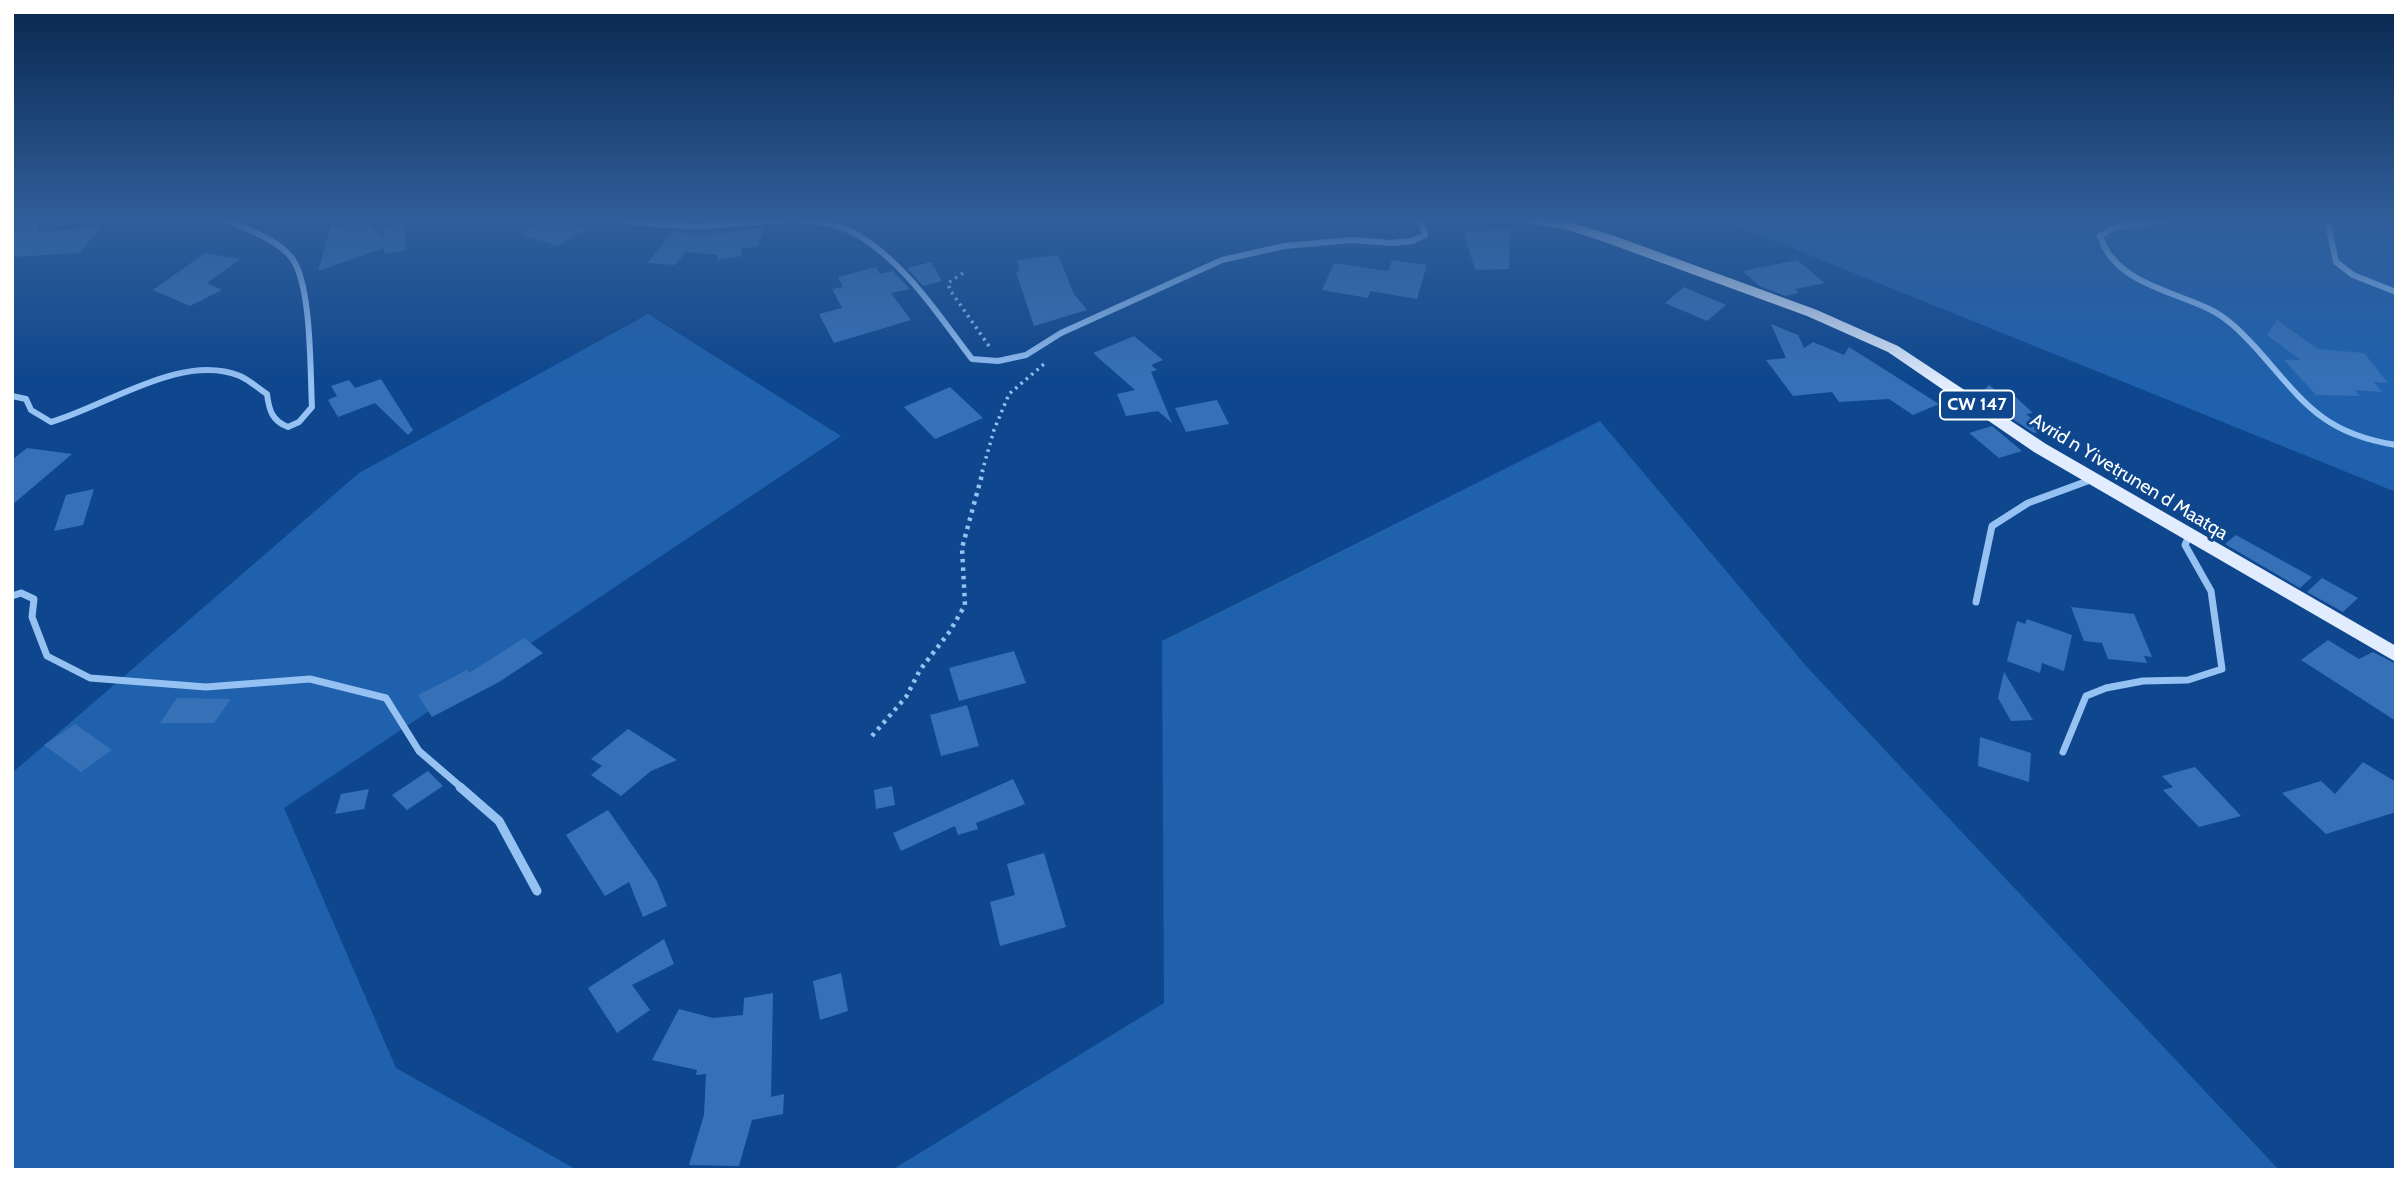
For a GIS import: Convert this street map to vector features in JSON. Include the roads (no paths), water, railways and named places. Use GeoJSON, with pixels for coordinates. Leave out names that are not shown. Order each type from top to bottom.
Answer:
{"type":"FeatureCollection","features":[{"type":"Feature","properties":{"kind":"main road","name":"Avrid n Yivetṛunen d Maatqa"},"geometry":{"type":"LineString","coordinates":[[1706,274],[1812,313],[1893,349],[2040,448],[2396,655]]}},
{"type":"Feature","properties":{"kind":"street"},"geometry":{"type":"LineString","coordinates":[[12,396],[26,399],[31,411],[51,422],[80,416],[145,384],[181,371],[212,369],[232,372],[257,385],[267,394],[269,414],[277,423],[288,428],[299,422],[312,407],[299,274]]}},
{"type":"Feature","properties":{"kind":"street"},"geometry":{"type":"LineString","coordinates":[[900,274],[972,359],[998,361],[1026,355],[1061,332],[1190,274]]}},
{"type":"Feature","properties":{"kind":"street"},"geometry":{"type":"LineString","coordinates":[[2133,274],[2220,314],[2237,328],[2316,416],[2341,433],[2370,442],[2396,445]]}},
{"type":"Feature","properties":{"kind":"street"},"geometry":{"type":"LineString","coordinates":[[2352,274],[2396,292]]}},
{"type":"Feature","properties":{"kind":"street"},"geometry":{"type":"LineString","coordinates":[[1976,602],[1992,526],[2028,503],[2093,479]]}},
{"type":"Feature","properties":{"kind":"street"},"geometry":{"type":"LineString","coordinates":[[2063,752],[2086,696],[2106,688],[2143,681],[2188,680],[2222,669],[2211,591],[2185,545],[2189,536]]}},
{"type":"Feature","properties":{"kind":"street"},"geometry":{"type":"LineString","coordinates":[[12,596],[21,593],[34,599],[32,617],[47,656],[90,678],[206,687],[310,680],[386,698],[419,751],[499,821],[537,891]]}}]}
